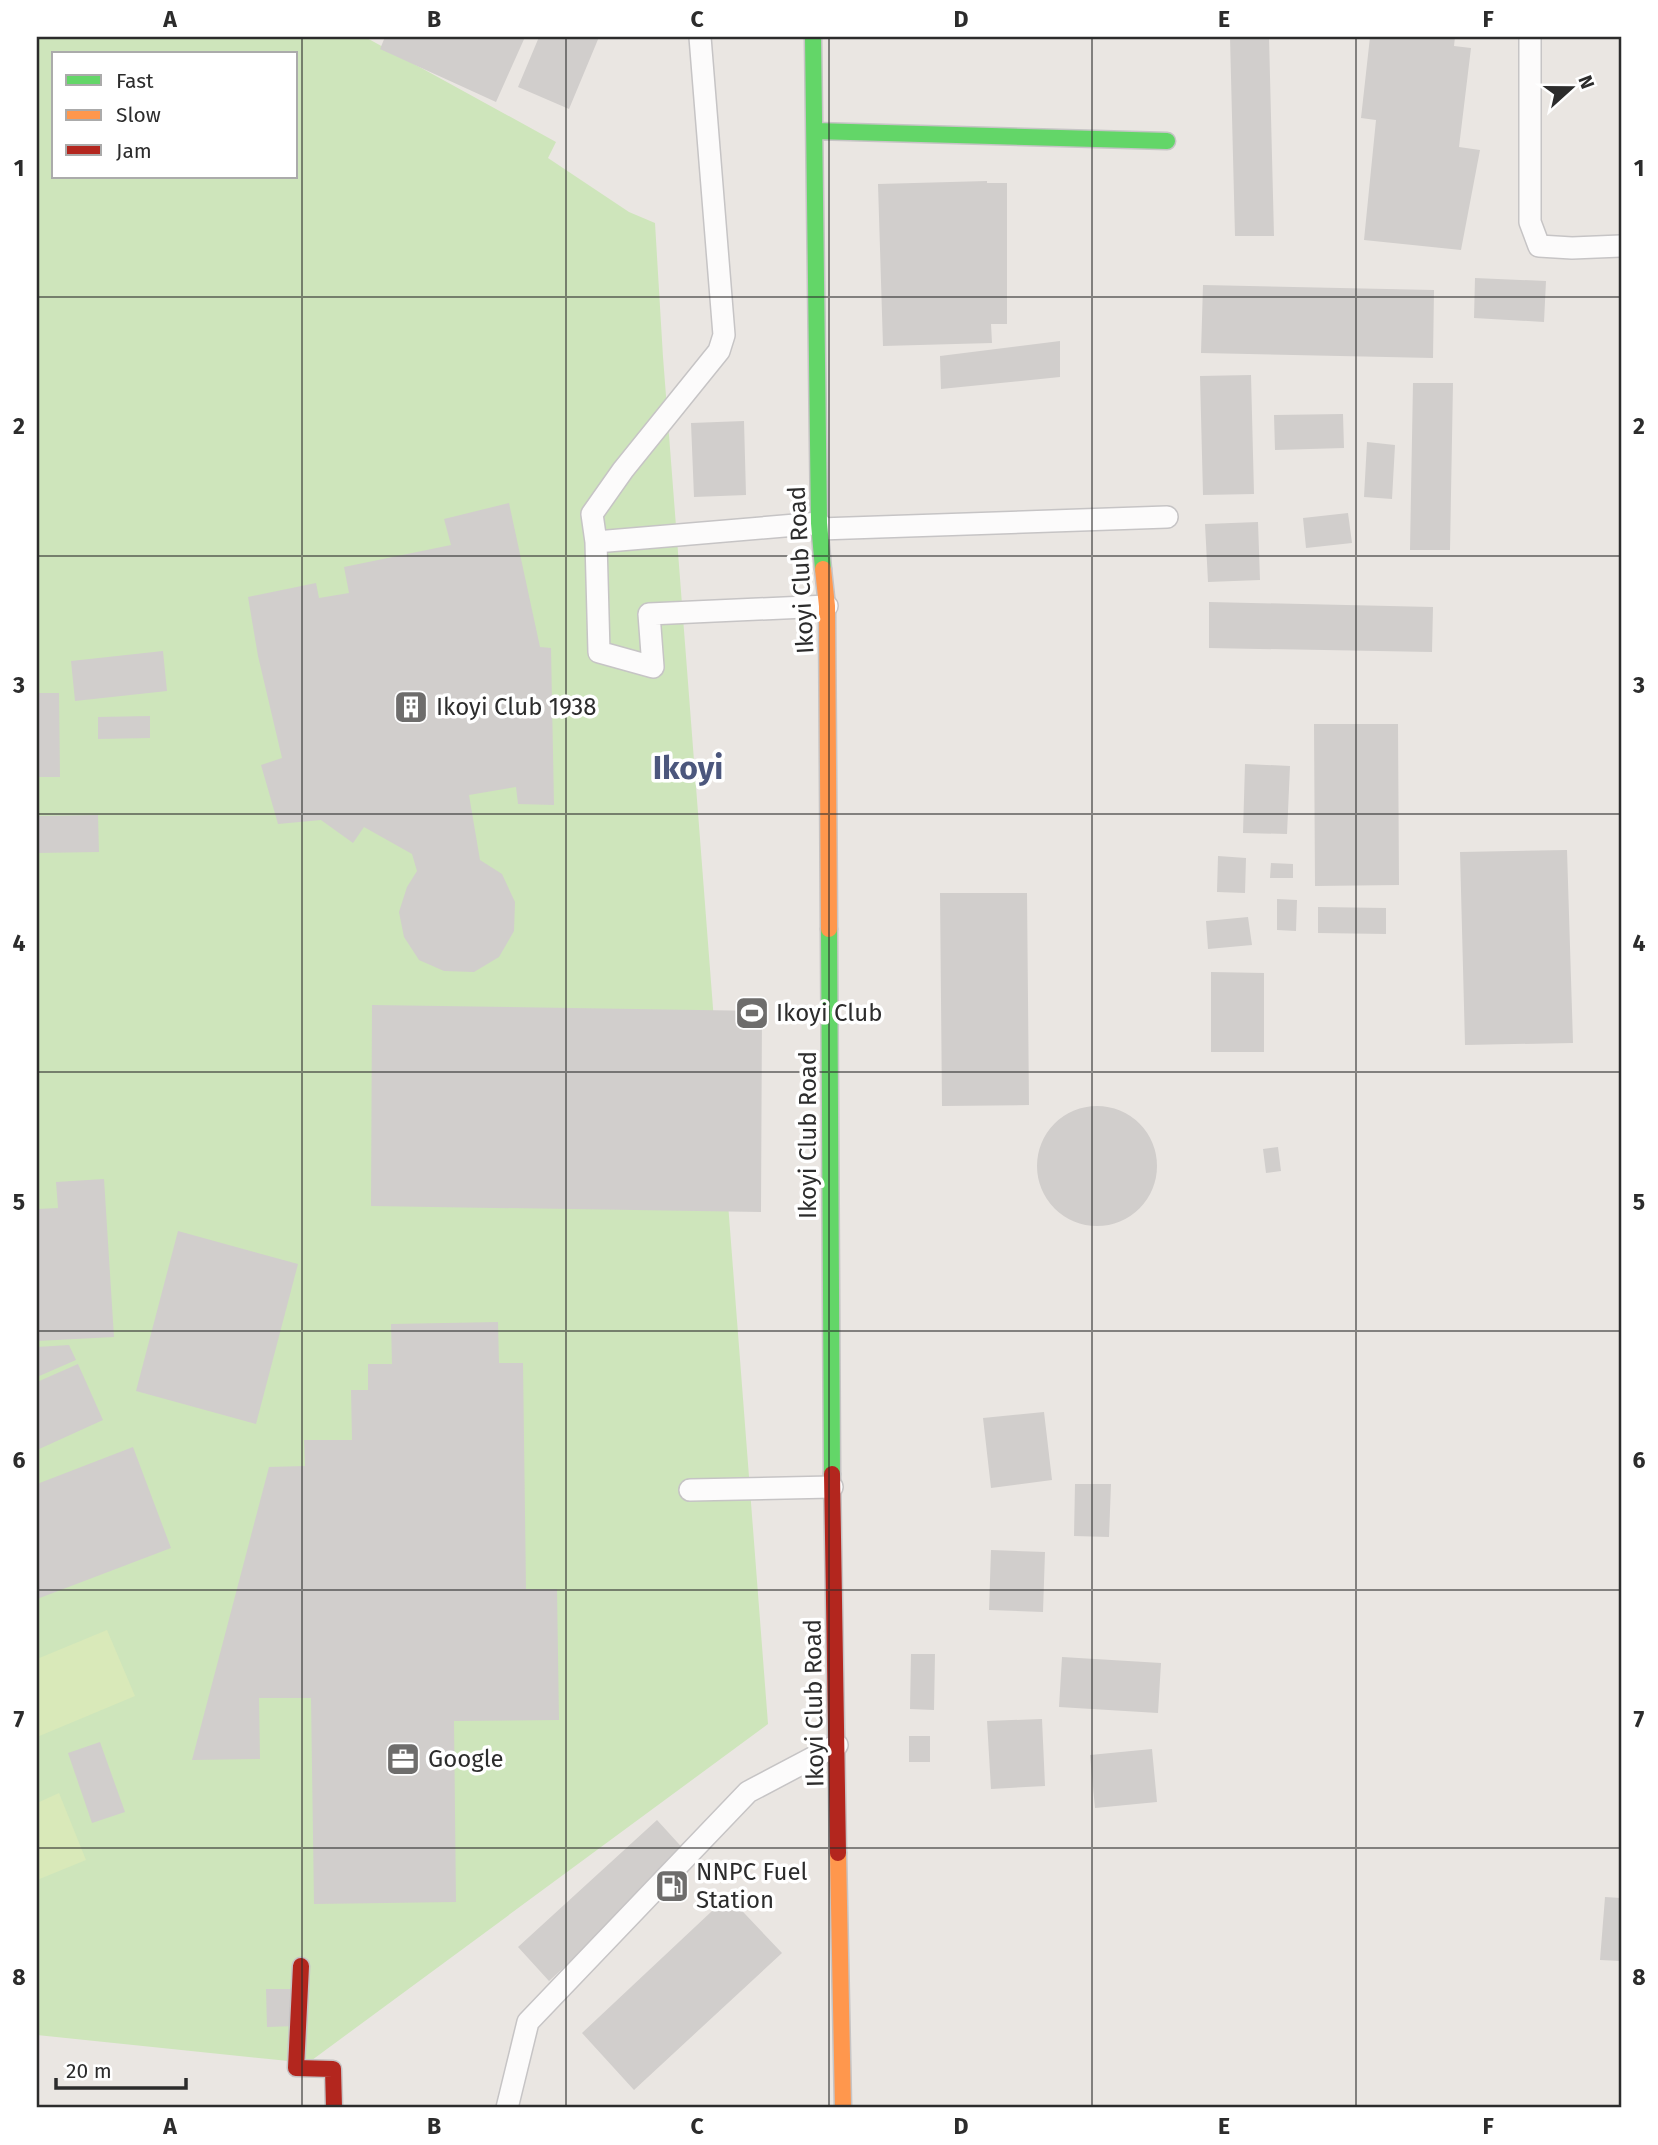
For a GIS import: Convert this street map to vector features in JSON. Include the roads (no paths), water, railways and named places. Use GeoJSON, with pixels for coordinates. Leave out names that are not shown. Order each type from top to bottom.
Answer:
{"type":"FeatureCollection","features":[{"type":"Feature","properties":{"kind":"main road","name":"Ikoyi Club Road"},"geometry":{"type":"LineString","coordinates":[[813,37],[820,526],[827,606],[832,1486],[843,2108]]}},
{"type":"Feature","properties":{"kind":"main road"},"geometry":{"type":"LineString","coordinates":[[815,131],[1167,141]]}},
{"type":"Feature","properties":{"kind":"main road"},"geometry":{"type":"LineString","coordinates":[[301,1965],[296,2068],[333,2069],[334,2108]]}},
{"type":"Feature","properties":{"kind":"lane"},"geometry":{"type":"LineString","coordinates":[[700,37],[724,335],[719,351],[623,470],[592,514],[596,542],[599,652],[653,667],[649,614],[827,606]]}},
{"type":"Feature","properties":{"kind":"lane"},"geometry":{"type":"LineString","coordinates":[[1530,37],[1530,222],[1539,246],[1621,246]]}},
{"type":"Feature","properties":{"kind":"lane"},"geometry":{"type":"LineString","coordinates":[[596,542],[820,526],[1167,517]]}},
{"type":"Feature","properties":{"kind":"lane"},"geometry":{"type":"LineString","coordinates":[[690,1490],[832,1486]]}},
{"type":"Feature","properties":{"kind":"lane"},"geometry":{"type":"LineString","coordinates":[[507,2108],[528,2022],[748,1792],[837,1745]]}},
{"type":"Feature","properties":{"kind":"place","name":"Ikoyi Club 1938"},"geometry":{"type":"Point","coordinates":[411,707]}},
{"type":"Feature","properties":{"kind":"place","name":"Ikoyi Club"},"geometry":{"type":"Point","coordinates":[752,1013]}},
{"type":"Feature","properties":{"kind":"place","name":"Google"},"geometry":{"type":"Point","coordinates":[403,1759]}},
{"type":"Feature","properties":{"kind":"place","name":"NNPC Fuel Station"},"geometry":{"type":"Point","coordinates":[672,1886]}},
{"type":"Feature","properties":{"kind":"district","name":"Ikoyi"},"geometry":{"type":"Point","coordinates":[688,768]}}]}
